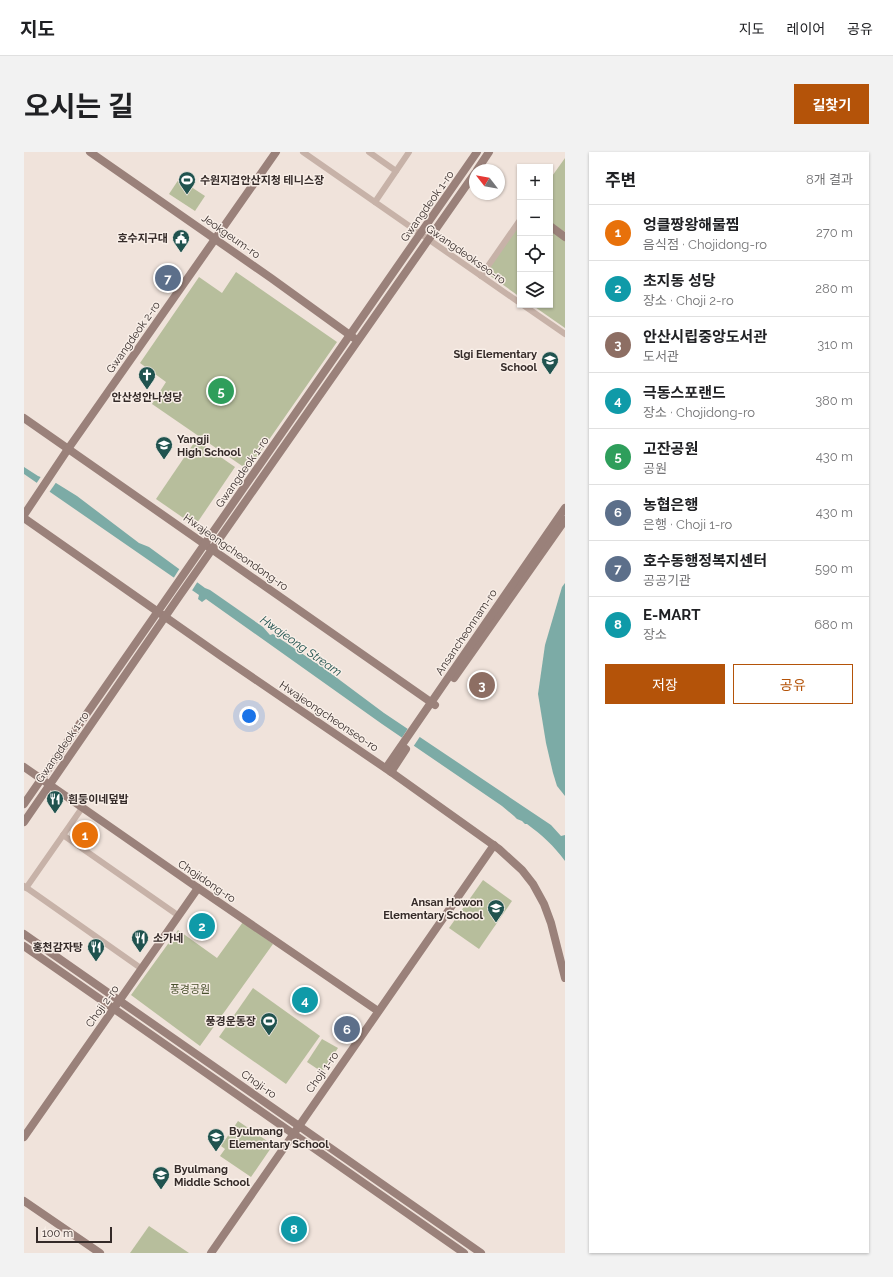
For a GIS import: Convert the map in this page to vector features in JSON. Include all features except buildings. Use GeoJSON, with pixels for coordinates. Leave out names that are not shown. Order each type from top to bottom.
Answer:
{"type":"FeatureCollection","features":[{"type":"Feature","properties":{"kind":"street","name":"Jeokgeum-ro"},"geometry":{"type":"LineString","coordinates":[[90,152],[358,340]]}},
{"type":"Feature","properties":{"kind":"street","name":"Gwangdeok 2-ro"},"geometry":{"type":"LineString","coordinates":[[24,515],[68,449],[276,152]]}},
{"type":"Feature","properties":{"kind":"street","name":"Gwangdeokseo-ro"},"geometry":{"type":"LineString","coordinates":[[303,152],[517,301]]}},
{"type":"Feature","properties":{"kind":"street"},"geometry":{"type":"LineString","coordinates":[[369,152],[396,171]]}},
{"type":"Feature","properties":{"kind":"street"},"geometry":{"type":"LineString","coordinates":[[375,202],[409,152]]}},
{"type":"Feature","properties":{"kind":"street","name":"Gwangdeok 1-ro"},"geometry":{"type":"LineString","coordinates":[[24,804],[158,611],[174,596],[196,565],[205,544],[477,152]]}},
{"type":"Feature","properties":{"kind":"street"},"geometry":{"type":"LineString","coordinates":[[481,164],[489,152]]}},
{"type":"Feature","properties":{"kind":"street","name":"Gwangdeok 1-ro"},"geometry":{"type":"LineString","coordinates":[[196,565],[213,550],[469,182]]}},
{"type":"Feature","properties":{"kind":"street"},"geometry":{"type":"LineString","coordinates":[[482,276],[517,224]]}},
{"type":"Feature","properties":{"kind":"street"},"geometry":{"type":"LineString","coordinates":[[553,228],[565,237]]}},
{"type":"Feature","properties":{"kind":"street"},"geometry":{"type":"LineString","coordinates":[[527,308],[565,334]]}},
{"type":"Feature","properties":{"kind":"street","name":"Hwajeongcheondong-ro"},"geometry":{"type":"LineString","coordinates":[[24,418],[434,703]]}},
{"type":"Feature","properties":{"kind":"street","name":"Ansancheonnam-ro"},"geometry":{"type":"LineString","coordinates":[[388,770],[565,508]]}},
{"type":"Feature","properties":{"kind":"street","name":"Hwajeongcheonseo-ro"},"geometry":{"type":"LineString","coordinates":[[24,518],[494,845],[522,870],[533,884],[544,904],[551,923],[565,978]]}},
{"type":"Feature","properties":{"kind":"street","name":"Ansancheonnam-ro"},"geometry":{"type":"LineString","coordinates":[[434,703],[482,640],[565,520]]}},
{"type":"Feature","properties":{"kind":"street","name":"Gwangdeok 1-ro"},"geometry":{"type":"LineString","coordinates":[[24,822],[166,616],[174,596]]}},
{"type":"Feature","properties":{"kind":"street","name":"Chojidong-ro"},"geometry":{"type":"LineString","coordinates":[[24,767],[378,1011]]}},
{"type":"Feature","properties":{"kind":"street"},"geometry":{"type":"LineString","coordinates":[[82,808],[25,887],[142,969]]}},
{"type":"Feature","properties":{"kind":"street"},"geometry":{"type":"LineString","coordinates":[[63,835],[179,916]]}},
{"type":"Feature","properties":{"kind":"street","name":"Choji 1-ro"},"geometry":{"type":"LineString","coordinates":[[211,1253],[298,1125],[494,845]]}},
{"type":"Feature","properties":{"kind":"street","name":"Choji 2-ro"},"geometry":{"type":"LineString","coordinates":[[24,1137],[198,888]]}},
{"type":"Feature","properties":{"kind":"street","name":"Choji-ro"},"geometry":{"type":"LineString","coordinates":[[24,934],[481,1253]]}},
{"type":"Feature","properties":{"kind":"street","name":"Choji-ro"},"geometry":{"type":"LineString","coordinates":[[24,946],[293,1134],[452,1250],[464,1253]]}},
{"type":"Feature","properties":{"kind":"street"},"geometry":{"type":"LineString","coordinates":[[24,1201],[100,1253]]}},
{"type":"Feature","properties":{"kind":"street"},"geometry":{"type":"LineString","coordinates":[[452,1250],[460,1238]]}},
{"type":"Feature","properties":{"kind":"green space"},"geometry":{"type":"Polygon","coordinates":[[[565,158],[565,232],[553,224],[553,175],[565,158]]]}},
{"type":"Feature","properties":{"kind":"green space","name":"수원지검안산지청 테니스장"},"geometry":{"type":"Polygon","coordinates":[[[179,179],[205,196],[195,211],[169,194],[179,179]]]}},
{"type":"Feature","properties":{"kind":"green space"},"geometry":{"type":"Polygon","coordinates":[[[517,227],[517,295],[485,272],[517,227]]]}},
{"type":"Feature","properties":{"kind":"green space"},"geometry":{"type":"Polygon","coordinates":[[[553,232],[565,240],[565,328],[536,308],[553,308],[553,232]]]}},
{"type":"Feature","properties":{"kind":"green space"},"geometry":{"type":"Polygon","coordinates":[[[236,272],[337,342],[248,470],[152,404],[166,382],[140,363],[199,277],[222,293],[236,272]]]}},
{"type":"Feature","properties":{"kind":"green space"},"geometry":{"type":"Polygon","coordinates":[[[196,440],[235,467],[195,526],[156,499],[196,440]]]}},
{"type":"Feature","properties":{"kind":"green space"},"geometry":{"type":"Polygon","coordinates":[[[483,880],[512,901],[479,949],[449,928],[483,880]]]}},
{"type":"Feature","properties":{"kind":"green space","name":"풍경공원"},"geometry":{"type":"Polygon","coordinates":[[[243,922],[273,944],[200,1046],[131,995],[178,930],[217,958],[243,922]]]}},
{"type":"Feature","properties":{"kind":"green space","name":"풍경운동장"},"geometry":{"type":"Polygon","coordinates":[[[253,988],[320,1036],[286,1084],[219,1037],[253,988]]]}},
{"type":"Feature","properties":{"kind":"green space"},"geometry":{"type":"Polygon","coordinates":[[[322,1039],[338,1048],[322,1072],[307,1062],[322,1039]]]}},
{"type":"Feature","properties":{"kind":"green space"},"geometry":{"type":"Polygon","coordinates":[[[238,1121],[273,1145],[251,1177],[220,1156],[225,1149],[221,1146],[238,1121]]]}},
{"type":"Feature","properties":{"kind":"green space"},"geometry":{"type":"Polygon","coordinates":[[[149,1226],[189,1253],[130,1253],[149,1226]]]}},
{"type":"Feature","properties":{"kind":"water"},"geometry":{"type":"Polygon","coordinates":[[[24,467],[38,476],[56,483],[77,496],[139,543],[149,547],[205,588],[263,627],[270,635],[273,634],[325,669],[384,713],[551,825],[561,836],[565,835],[565,861],[557,850],[538,832],[517,819],[502,806],[382,724],[206,599],[202,602],[198,599],[199,595],[24,474],[24,467]]]}},
{"type":"Feature","properties":{"kind":"water"},"geometry":{"type":"Polygon","coordinates":[[[565,583],[565,796],[557,786],[553,773],[546,743],[538,694],[545,645],[562,587],[565,583]]]}},
{"type":"Feature","properties":{"kind":"pier"},"geometry":{"type":"Polygon","coordinates":[[[42,475],[57,481],[48,494],[36,484],[42,475]]]}},
{"type":"Feature","properties":{"kind":"pier"},"geometry":{"type":"Polygon","coordinates":[[[180,568],[198,581],[191,592],[173,579],[180,568]]]}},
{"type":"Feature","properties":{"kind":"pier"},"geometry":{"type":"Polygon","coordinates":[[[409,727],[421,735],[413,747],[401,739],[409,727]]]}},
{"type":"Feature","properties":{"kind":"place","name":"수원지검안산지청 테니스장"},"geometry":{"type":"Point","coordinates":[187,195]}},
{"type":"Feature","properties":{"kind":"place","name":"호수지구대"},"geometry":{"type":"Point","coordinates":[181,253]}},
{"type":"Feature","properties":{"kind":"place","name":"호수동행정복지센터"},"geometry":{"type":"Point","coordinates":[168,278]}},
{"type":"Feature","properties":{"kind":"place","name":"Slgi Elementary School"},"geometry":{"type":"Point","coordinates":[550,375]}},
{"type":"Feature","properties":{"kind":"place","name":"안산성안나성당"},"geometry":{"type":"Point","coordinates":[147,390]}},
{"type":"Feature","properties":{"kind":"place","name":"고잔공원"},"geometry":{"type":"Point","coordinates":[221,391]}},
{"type":"Feature","properties":{"kind":"place","name":"Yangji High School"},"geometry":{"type":"Point","coordinates":[164,460]}},
{"type":"Feature","properties":{"kind":"place","name":"안산시립중앙도서관"},"geometry":{"type":"Point","coordinates":[482,685]}},
{"type":"Feature","properties":{"kind":"place","name":"흰둥이네덮밥"},"geometry":{"type":"Point","coordinates":[55,814]}},
{"type":"Feature","properties":{"kind":"place","name":"엉클짱왕해물찜"},"geometry":{"type":"Point","coordinates":[85,835]}},
{"type":"Feature","properties":{"kind":"place","name":"Ansan Howon Elementary School"},"geometry":{"type":"Point","coordinates":[496,923]}},
{"type":"Feature","properties":{"kind":"place","name":"초지동 성당"},"geometry":{"type":"Point","coordinates":[202,926]}},
{"type":"Feature","properties":{"kind":"place","name":"소가네"},"geometry":{"type":"Point","coordinates":[140,953]}},
{"type":"Feature","properties":{"kind":"place","name":"홍천감자탕"},"geometry":{"type":"Point","coordinates":[96,962]}},
{"type":"Feature","properties":{"kind":"place","name":"극동스포랜드"},"geometry":{"type":"Point","coordinates":[305,1000]}},
{"type":"Feature","properties":{"kind":"place","name":"농협은행"},"geometry":{"type":"Point","coordinates":[347,1029]}},
{"type":"Feature","properties":{"kind":"place","name":"풍경운동장"},"geometry":{"type":"Point","coordinates":[269,1036]}},
{"type":"Feature","properties":{"kind":"place","name":"Byulmang Elementary School"},"geometry":{"type":"Point","coordinates":[216,1152]}},
{"type":"Feature","properties":{"kind":"place","name":"Byulmang Middle School"},"geometry":{"type":"Point","coordinates":[161,1190]}},
{"type":"Feature","properties":{"kind":"place","name":"E-MART"},"geometry":{"type":"Point","coordinates":[294,1229]}},
{"type":"Feature","properties":{"kind":"water label","name":"Hwajeong Stream"},"geometry":{"type":"Point","coordinates":[301,646]}}]}
